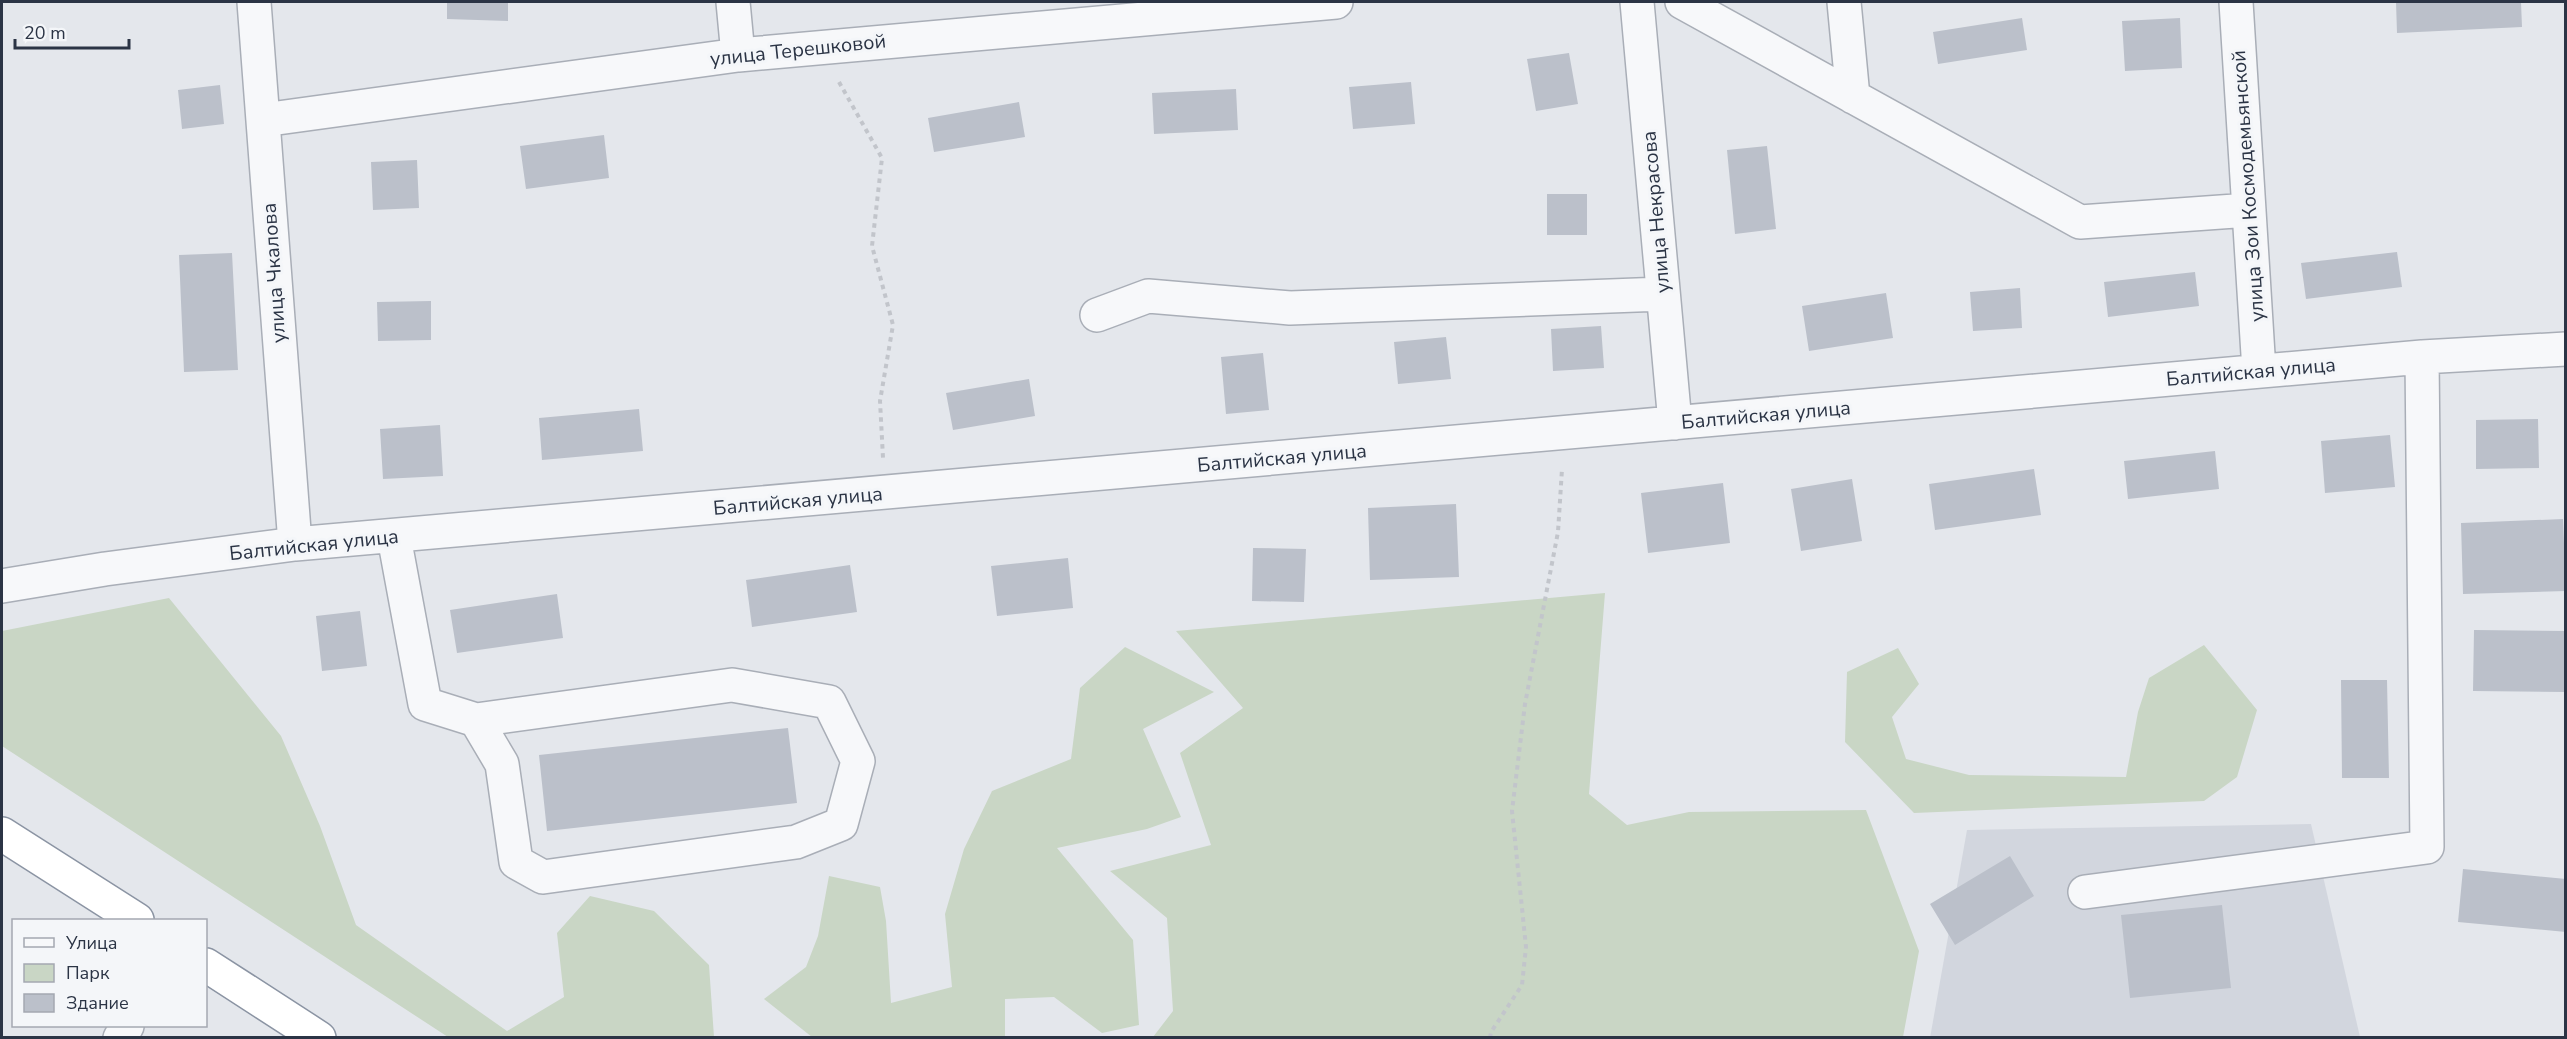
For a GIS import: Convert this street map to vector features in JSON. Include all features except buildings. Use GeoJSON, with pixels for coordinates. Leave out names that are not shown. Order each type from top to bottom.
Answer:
{"type":"FeatureCollection","features":[{"type":"Feature","properties":{"kind":"highway"},"geometry":{"type":"LineString","coordinates":[[2,834],[134,919]]}},
{"type":"Feature","properties":{"kind":"highway"},"geometry":{"type":"LineString","coordinates":[[207,966],[319,1038]]}},
{"type":"Feature","properties":{"kind":"street","name":"улица Чкалова"},"geometry":{"type":"LineString","coordinates":[[254,2],[295,544]]}},
{"type":"Feature","properties":{"kind":"street"},"geometry":{"type":"LineString","coordinates":[[733,2],[738,55]]}},
{"type":"Feature","properties":{"kind":"street","name":"улица Терешковой"},"geometry":{"type":"LineString","coordinates":[[262,120],[738,55],[1193,8],[1336,2]]}},
{"type":"Feature","properties":{"kind":"street","name":"улица Некрасова"},"geometry":{"type":"LineString","coordinates":[[1637,2],[1675,423]]}},
{"type":"Feature","properties":{"kind":"street"},"geometry":{"type":"LineString","coordinates":[[1682,2],[2080,222],[2249,210]]}},
{"type":"Feature","properties":{"kind":"street"},"geometry":{"type":"LineString","coordinates":[[1844,2],[1853,96]]}},
{"type":"Feature","properties":{"kind":"street","name":"улица Зои Космодемьянской"},"geometry":{"type":"LineString","coordinates":[[2236,2],[2259,372]]}},
{"type":"Feature","properties":{"kind":"street"},"geometry":{"type":"LineString","coordinates":[[1097,315],[1148,296],[1290,308],[1663,294]]}},
{"type":"Feature","properties":{"kind":"street","name":"Балтийская улица"},"geometry":{"type":"LineString","coordinates":[[2,586],[105,569],[295,544],[2422,357],[2565,349]]}},
{"type":"Feature","properties":{"kind":"street"},"geometry":{"type":"LineString","coordinates":[[2085,892],[2427,847],[2422,357]]}},
{"type":"Feature","properties":{"kind":"street"},"geometry":{"type":"LineString","coordinates":[[394,537],[425,704],[476,720],[732,685],[829,702],[858,761],[841,824],[796,842],[543,877],[516,862],[502,764],[476,720]]}},
{"type":"Feature","properties":{"kind":"path"},"geometry":{"type":"LineString","coordinates":[[820,47],[882,158],[872,246],[893,325],[880,401],[884,493]]}},
{"type":"Feature","properties":{"kind":"path"},"geometry":{"type":"LineString","coordinates":[[1490,1038],[1491,1032],[1522,985],[1527,947],[1512,810],[1525,704],[1558,532],[1564,433]]}},
{"type":"Feature","properties":{"kind":"shaded area"},"geometry":{"type":"Polygon","coordinates":[[[2311,824],[2360,1037],[1930,1038],[1967,830],[2311,824]]]}},
{"type":"Feature","properties":{"kind":"green space"},"geometry":{"type":"Polygon","coordinates":[[[1605,593],[1589,794],[1627,825],[1689,812],[1866,810],[1919,951],[1903,1037],[1153,1037],[1173,1011],[1167,918],[1110,871],[1211,845],[1180,753],[1243,708],[1176,631],[1605,593]]]}},
{"type":"Feature","properties":{"kind":"green space"},"geometry":{"type":"Polygon","coordinates":[[[169,598],[281,736],[320,826],[356,925],[507,1031],[564,997],[557,933],[590,896],[654,911],[709,965],[714,1037],[448,1037],[2,746],[2,631],[169,598]]]}},
{"type":"Feature","properties":{"kind":"green space"},"geometry":{"type":"Polygon","coordinates":[[[2204,645],[2257,710],[2237,777],[2204,801],[1914,813],[1845,742],[1847,672],[1898,648],[1919,684],[1892,717],[1906,759],[1969,775],[2126,777],[2138,712],[2149,678],[2204,645]]]}},
{"type":"Feature","properties":{"kind":"green space"},"geometry":{"type":"Polygon","coordinates":[[[1125,647],[1214,692],[1143,729],[1181,817],[1147,829],[1057,848],[1133,940],[1139,1025],[1102,1033],[1054,997],[1005,999],[1005,1037],[812,1037],[764,999],[806,967],[818,936],[829,876],[880,887],[886,921],[891,1003],[952,987],[945,914],[964,849],[992,791],[1071,759],[1080,688],[1125,647]]]}}]}
